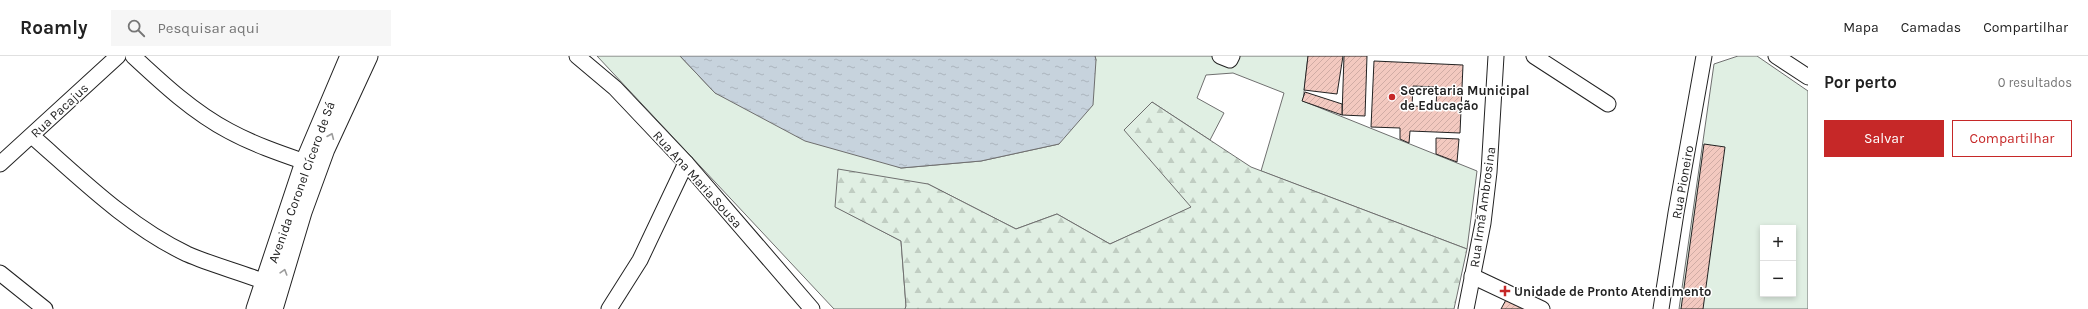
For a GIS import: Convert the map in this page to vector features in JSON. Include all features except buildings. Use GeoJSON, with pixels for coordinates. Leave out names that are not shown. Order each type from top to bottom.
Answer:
{"type":"FeatureCollection","features":[{"type":"Feature","properties":{"kind":"main road","name":"Avenida Coronel Cícero de Sá"},"geometry":{"type":"LineString","coordinates":[[256,309],[305,162],[350,56]]}},
{"type":"Feature","properties":{"kind":"main road","name":"Avenida Coronel Cícero de Sá"},"geometry":{"type":"LineString","coordinates":[[273,309],[302,212],[325,149],[368,56]]}},
{"type":"Feature","properties":{"kind":"street","name":"Rua Pacajus"},"geometry":{"type":"LineString","coordinates":[[0,164],[118,56]]}},
{"type":"Feature","properties":{"kind":"street"},"geometry":{"type":"LineString","coordinates":[[132,56],[171,91],[228,131],[265,148],[305,162]]}},
{"type":"Feature","properties":{"kind":"street","name":"Rua Ana Maria Sousa"},"geometry":{"type":"LineString","coordinates":[[577,56],[615,88],[686,163],[812,309]]}},
{"type":"Feature","properties":{"kind":"street"},"geometry":{"type":"LineString","coordinates":[[1220,56],[1230,60],[1232,56]]}},
{"type":"Feature","properties":{"kind":"street","name":"Rua Irmã Ambrosina"},"geometry":{"type":"LineString","coordinates":[[1466,309],[1489,172],[1496,56]]}},
{"type":"Feature","properties":{"kind":"street"},"geometry":{"type":"LineString","coordinates":[[1534,56],[1608,104]]}},
{"type":"Feature","properties":{"kind":"street","name":"Rua Pioneiro"},"geometry":{"type":"LineString","coordinates":[[1661,309],[1676,213],[1704,56]]}},
{"type":"Feature","properties":{"kind":"street"},"geometry":{"type":"LineString","coordinates":[[1776,56],[1808,77]]}},
{"type":"Feature","properties":{"kind":"street"},"geometry":{"type":"LineString","coordinates":[[32,136],[119,211],[155,236],[188,254],[265,282]]}},
{"type":"Feature","properties":{"kind":"street"},"geometry":{"type":"LineString","coordinates":[[609,309],[640,260],[686,163]]}},
{"type":"Feature","properties":{"kind":"street"},"geometry":{"type":"LineString","coordinates":[[0,272],[45,309]]}},
{"type":"Feature","properties":{"kind":"street"},"geometry":{"type":"LineString","coordinates":[[1472,276],[1542,309]]}},
{"type":"Feature","properties":{"kind":"green space"},"geometry":{"type":"Polygon","coordinates":[[[597,56],[680,56],[715,93],[901,168],[981,161],[1059,144],[1096,60],[1095,56],[1308,56],[1303,101],[1477,171],[1467,249],[1261,171],[1284,93],[1233,73],[1206,75],[1197,98],[1224,113],[1210,140],[1152,102],[1192,207],[1110,244],[1057,214],[1016,229],[928,184],[836,207],[901,241],[906,306],[905,309],[834,309],[597,56]]]}},
{"type":"Feature","properties":{"kind":"green space"},"geometry":{"type":"Polygon","coordinates":[[[1738,56],[1757,56],[1808,91],[1808,309],[1679,309],[1714,64],[1738,56]]]}},
{"type":"Feature","properties":{"kind":"green space"},"geometry":{"type":"Polygon","coordinates":[[[1152,102],[1251,167],[1467,249],[1454,309],[905,309],[901,241],[835,207],[838,169],[928,184],[1016,229],[1057,214],[1110,244],[1191,207],[1124,130],[1152,102]]]}},
{"type":"Feature","properties":{"kind":"water"},"geometry":{"type":"Polygon","coordinates":[[[680,56],[1095,56],[1096,60],[1093,105],[1059,144],[981,161],[901,168],[805,141],[715,93],[680,56]]]}},
{"type":"Feature","properties":{"kind":"place","name":"Secretaria Municipal de Educação"},"geometry":{"type":"Point","coordinates":[1392,97]}},
{"type":"Feature","properties":{"kind":"place","name":"Unidade de Pronto Atendimento"},"geometry":{"type":"Point","coordinates":[1505,291]}}]}
